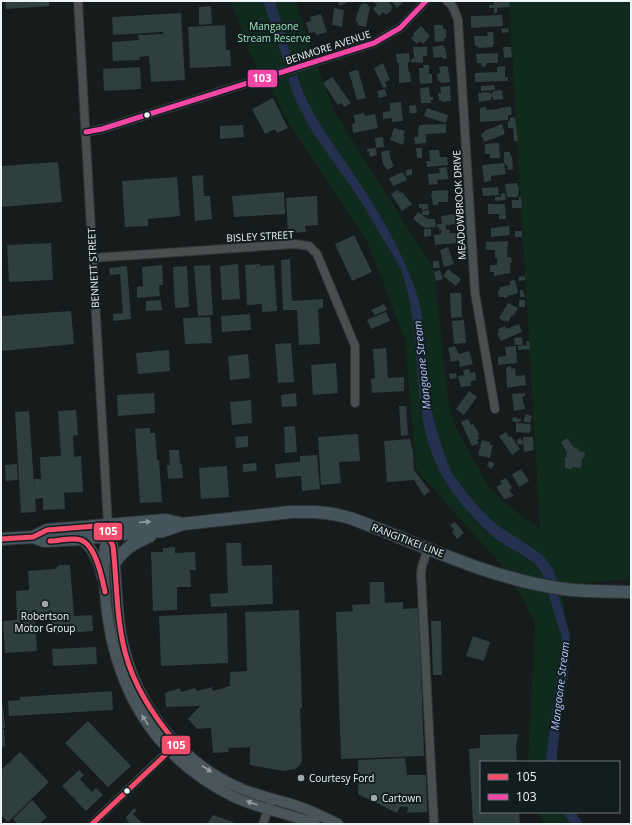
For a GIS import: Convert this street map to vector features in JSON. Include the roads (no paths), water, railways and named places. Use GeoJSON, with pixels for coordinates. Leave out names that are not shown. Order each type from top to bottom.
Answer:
{"type":"FeatureCollection","features":[{"type":"Feature","properties":{"kind":"highway","name":"RANGITIKEI LINE"},"geometry":{"type":"LineString","coordinates":[[33,537],[47,530],[163,531],[183,524],[266,514],[316,512],[350,518],[487,571],[532,583],[564,589],[631,592]]}},
{"type":"Feature","properties":{"kind":"highway","name":"RANGITIKEI LINE"},"geometry":{"type":"LineString","coordinates":[[1,539],[33,537],[45,541],[80,540],[108,530],[166,520],[183,524]]}},
{"type":"Feature","properties":{"kind":"highway"},"geometry":{"type":"LineString","coordinates":[[115,562],[122,551],[130,545],[163,531]]}},
{"type":"Feature","properties":{"kind":"main road"},"geometry":{"type":"LineString","coordinates":[[108,530],[113,546],[120,620],[126,656],[133,678],[143,698],[173,747],[188,768],[215,787],[234,796],[311,812],[338,824]]}},
{"type":"Feature","properties":{"kind":"main road"},"geometry":{"type":"LineString","coordinates":[[108,530],[104,549],[105,592],[108,621],[117,661],[126,687],[147,723],[173,747]]}},
{"type":"Feature","properties":{"kind":"main road"},"geometry":{"type":"LineString","coordinates":[[80,540],[86,543],[93,553],[101,572],[105,592]]}},
{"type":"Feature","properties":{"kind":"main road"},"geometry":{"type":"LineString","coordinates":[[108,621],[120,620]]}},
{"type":"Feature","properties":{"kind":"main road"},"geometry":{"type":"LineString","coordinates":[[270,804],[315,824]]}},
{"type":"Feature","properties":{"kind":"street","name":"BENNETT STREET"},"geometry":{"type":"LineString","coordinates":[[78,1],[108,530]]}},
{"type":"Feature","properties":{"kind":"street","name":"BENMORE AVENUE"},"geometry":{"type":"LineString","coordinates":[[86,132],[102,129],[374,43],[404,24],[426,1]]}},
{"type":"Feature","properties":{"kind":"street","name":"MEADOWBROOK DRIVE"},"geometry":{"type":"LineString","coordinates":[[447,1],[455,10],[458,20],[475,293],[495,409]]}},
{"type":"Feature","properties":{"kind":"street","name":"BISLEY STREET"},"geometry":{"type":"LineString","coordinates":[[92,258],[295,244],[309,246],[317,254],[355,346],[355,403]]}},
{"type":"Feature","properties":{"kind":"street"},"geometry":{"type":"LineString","coordinates":[[428,548],[421,574],[434,824]]}},
{"type":"Feature","properties":{"kind":"street"},"geometry":{"type":"LineString","coordinates":[[92,824],[173,747]]}},
{"type":"Feature","properties":{"kind":"street"},"geometry":{"type":"LineString","coordinates":[[263,824],[270,804]]}},
{"type":"Feature","properties":{"kind":"water"},"geometry":{"type":"Polygon","coordinates":[[[263,1],[275,1],[292,59],[284,62],[263,1]]]}},
{"type":"Feature","properties":{"kind":"water","name":"Mangaone Stream"},"geometry":{"type":"Polygon","coordinates":[[[297,75],[301,88],[313,111],[326,134],[378,212],[410,275],[420,304],[431,407],[441,444],[450,469],[469,495],[489,518],[503,529],[532,547],[548,561],[557,581],[544,578],[529,559],[500,542],[486,530],[457,497],[439,470],[429,446],[423,421],[413,319],[401,270],[364,206],[316,137],[302,114],[288,78],[297,75]]]}},
{"type":"Feature","properties":{"kind":"water","name":"Mangaone Stream"},"geometry":{"type":"Polygon","coordinates":[[[548,592],[558,594],[570,635],[568,675],[557,761],[546,761],[562,640],[548,592]]]}},
{"type":"Feature","properties":{"kind":"water"},"geometry":{"type":"Polygon","coordinates":[[[564,813],[576,813],[583,824],[571,824],[564,813]]]}},
{"type":"Feature","properties":{"kind":"place","name":"Robertson Motor Group"},"geometry":{"type":"Point","coordinates":[45,604]}},
{"type":"Feature","properties":{"kind":"place","name":"Courtesy Ford"},"geometry":{"type":"Point","coordinates":[301,778]}},
{"type":"Feature","properties":{"kind":"place","name":"Cartown"},"geometry":{"type":"Point","coordinates":[374,798]}},
{"type":"Feature","properties":{"kind":"park label","name":"Mangaone Stream Reserve"},"geometry":{"type":"Point","coordinates":[274,32]}}]}
